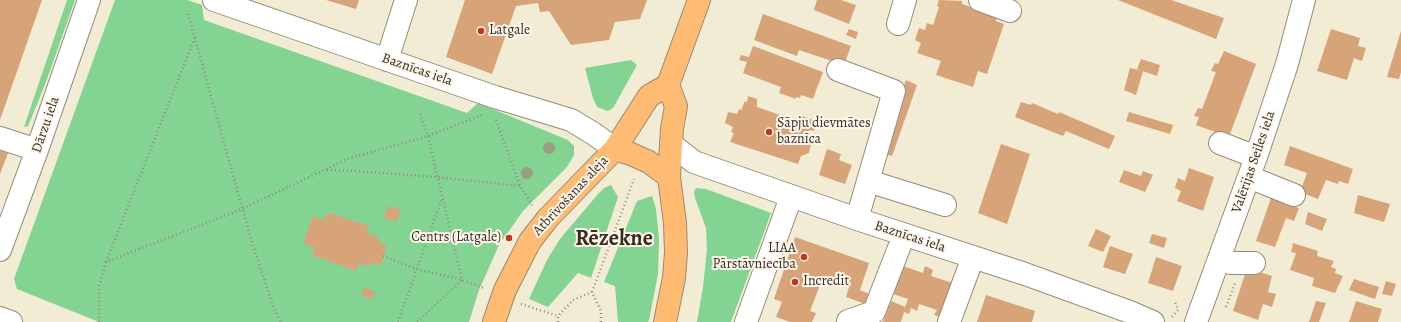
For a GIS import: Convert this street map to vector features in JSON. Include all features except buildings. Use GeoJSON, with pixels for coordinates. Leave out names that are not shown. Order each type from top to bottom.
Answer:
{"type":"FeatureCollection","features":[{"type":"Feature","properties":{"kind":"main road"},"geometry":{"type":"LineString","coordinates":[[665,322],[674,278],[676,252],[675,224],[669,178],[671,144],[676,106],[668,85],[699,0]]}},
{"type":"Feature","properties":{"kind":"main road","name":"Atbrīvošanas aleja"},"geometry":{"type":"LineString","coordinates":[[494,322],[505,290],[530,241],[548,218],[615,149],[649,96],[668,85]]}},
{"type":"Feature","properties":{"kind":"main road"},"geometry":{"type":"LineString","coordinates":[[615,149],[641,158],[669,178]]}},
{"type":"Feature","properties":{"kind":"street","name":"Dārzu iela"},"geometry":{"type":"LineString","coordinates":[[0,250],[37,150],[89,0]]}},
{"type":"Feature","properties":{"kind":"street","name":"Baznīcas iela"},"geometry":{"type":"LineString","coordinates":[[214,0],[387,60],[571,120],[615,149]]}},
{"type":"Feature","properties":{"kind":"street"},"geometry":{"type":"LineString","coordinates":[[387,60],[406,0]]}},
{"type":"Feature","properties":{"kind":"street"},"geometry":{"type":"LineString","coordinates":[[898,24],[906,0]]}},
{"type":"Feature","properties":{"kind":"street"},"geometry":{"type":"LineString","coordinates":[[980,0],[1010,11]]}},
{"type":"Feature","properties":{"kind":"street","name":"Valērijas Seiles iela"},"geometry":{"type":"LineString","coordinates":[[1196,322],[1256,157],[1287,64],[1304,0]]}},
{"type":"Feature","properties":{"kind":"street"},"geometry":{"type":"LineString","coordinates":[[838,70],[894,91],[857,219]]}},
{"type":"Feature","properties":{"kind":"street"},"geometry":{"type":"LineString","coordinates":[[0,138],[37,150]]}},
{"type":"Feature","properties":{"kind":"street"},"geometry":{"type":"LineString","coordinates":[[1220,143],[1256,157]]}},
{"type":"Feature","properties":{"kind":"street","name":"Baznīcas iela"},"geometry":{"type":"LineString","coordinates":[[671,144],[694,162],[791,197],[973,257],[1128,317],[1154,322]]}},
{"type":"Feature","properties":{"kind":"street"},"geometry":{"type":"LineString","coordinates":[[1249,177],[1294,194]]}},
{"type":"Feature","properties":{"kind":"street"},"geometry":{"type":"LineString","coordinates":[[868,181],[945,205]]}},
{"type":"Feature","properties":{"kind":"street"},"geometry":{"type":"LineString","coordinates":[[746,322],[791,197]]}},
{"type":"Feature","properties":{"kind":"street"},"geometry":{"type":"LineString","coordinates":[[848,321],[874,312],[904,235]]}},
{"type":"Feature","properties":{"kind":"street"},"geometry":{"type":"LineString","coordinates":[[949,322],[973,257]]}},
{"type":"Feature","properties":{"kind":"street"},"geometry":{"type":"LineString","coordinates":[[1219,259],[1231,263],[1254,263]]}},
{"type":"Feature","properties":{"kind":"street"},"geometry":{"type":"LineString","coordinates":[[0,318],[11,322]]}},
{"type":"Feature","properties":{"kind":"path"},"geometry":{"type":"LineString","coordinates":[[188,14],[242,209],[272,302],[280,322]]}},
{"type":"Feature","properties":{"kind":"path"},"geometry":{"type":"LineString","coordinates":[[99,322],[99,286],[106,262],[195,36]]}},
{"type":"Feature","properties":{"kind":"path"},"geometry":{"type":"LineString","coordinates":[[420,114],[428,136],[462,280]]}},
{"type":"Feature","properties":{"kind":"path"},"geometry":{"type":"LineString","coordinates":[[106,262],[242,209],[347,159],[428,136],[485,114]]}},
{"type":"Feature","properties":{"kind":"path"},"geometry":{"type":"LineString","coordinates":[[495,118],[520,186],[534,209]]}},
{"type":"Feature","properties":{"kind":"path"},"geometry":{"type":"LineString","coordinates":[[601,322],[601,311],[592,292],[641,158]]}},
{"type":"Feature","properties":{"kind":"path"},"geometry":{"type":"LineString","coordinates":[[325,170],[355,170],[520,186]]}},
{"type":"Feature","properties":{"kind":"path"},"geometry":{"type":"LineString","coordinates":[[398,322],[442,198]]}},
{"type":"Feature","properties":{"kind":"path"},"geometry":{"type":"LineString","coordinates":[[383,256],[416,269],[462,280],[486,289]]}},
{"type":"Feature","properties":{"kind":"path"},"geometry":{"type":"LineString","coordinates":[[417,322],[462,280]]}},
{"type":"Feature","properties":{"kind":"path"},"geometry":{"type":"LineString","coordinates":[[558,322],[558,316],[573,300],[592,292]]}},
{"type":"Feature","properties":{"kind":"path"},"geometry":{"type":"LineString","coordinates":[[1168,322],[1178,310],[1175,302]]}},
{"type":"Feature","properties":{"kind":"green space"},"geometry":{"type":"Polygon","coordinates":[[[67,0],[75,0],[46,82],[28,126],[24,127],[67,0]]]}},
{"type":"Feature","properties":{"kind":"green space"},"geometry":{"type":"Polygon","coordinates":[[[115,0],[187,0],[202,5],[204,20],[467,113],[478,103],[568,140],[574,146],[574,155],[567,167],[523,211],[499,245],[479,290],[469,322],[99,322],[17,289],[14,279],[115,0]]]}},
{"type":"Feature","properties":{"kind":"green space"},"geometry":{"type":"Polygon","coordinates":[[[631,60],[637,65],[613,108],[608,111],[597,107],[585,68],[631,60]]]}},
{"type":"Feature","properties":{"kind":"green space"},"geometry":{"type":"Polygon","coordinates":[[[611,185],[618,197],[591,278],[578,273],[548,307],[529,299],[547,260],[560,239],[598,194],[604,188],[611,185]]]}},
{"type":"Feature","properties":{"kind":"green space"},"geometry":{"type":"Polygon","coordinates":[[[696,188],[706,189],[771,213],[731,322],[697,322],[707,250],[706,228],[695,198],[694,192],[696,188]]]}},
{"type":"Feature","properties":{"kind":"green space"},"geometry":{"type":"Polygon","coordinates":[[[652,196],[656,209],[659,239],[658,274],[649,320],[648,322],[618,322],[615,286],[604,282],[637,201],[652,196]]]}},
{"type":"Feature","properties":{"kind":"place","name":"Latgale"},"geometry":{"type":"Point","coordinates":[481,31]}},
{"type":"Feature","properties":{"kind":"place","name":"Sāpju dievmātes baznīca"},"geometry":{"type":"Point","coordinates":[769,132]}},
{"type":"Feature","properties":{"kind":"place","name":"Centrs (Latgale)"},"geometry":{"type":"Point","coordinates":[509,238]}},
{"type":"Feature","properties":{"kind":"place","name":"LIAA Pārstāvniecība"},"geometry":{"type":"Point","coordinates":[804,257]}},
{"type":"Feature","properties":{"kind":"place","name":"Incredit"},"geometry":{"type":"Point","coordinates":[795,282]}},
{"type":"Feature","properties":{"kind":"district","name":"Rēzekne"},"geometry":{"type":"Point","coordinates":[614,240]}}]}
